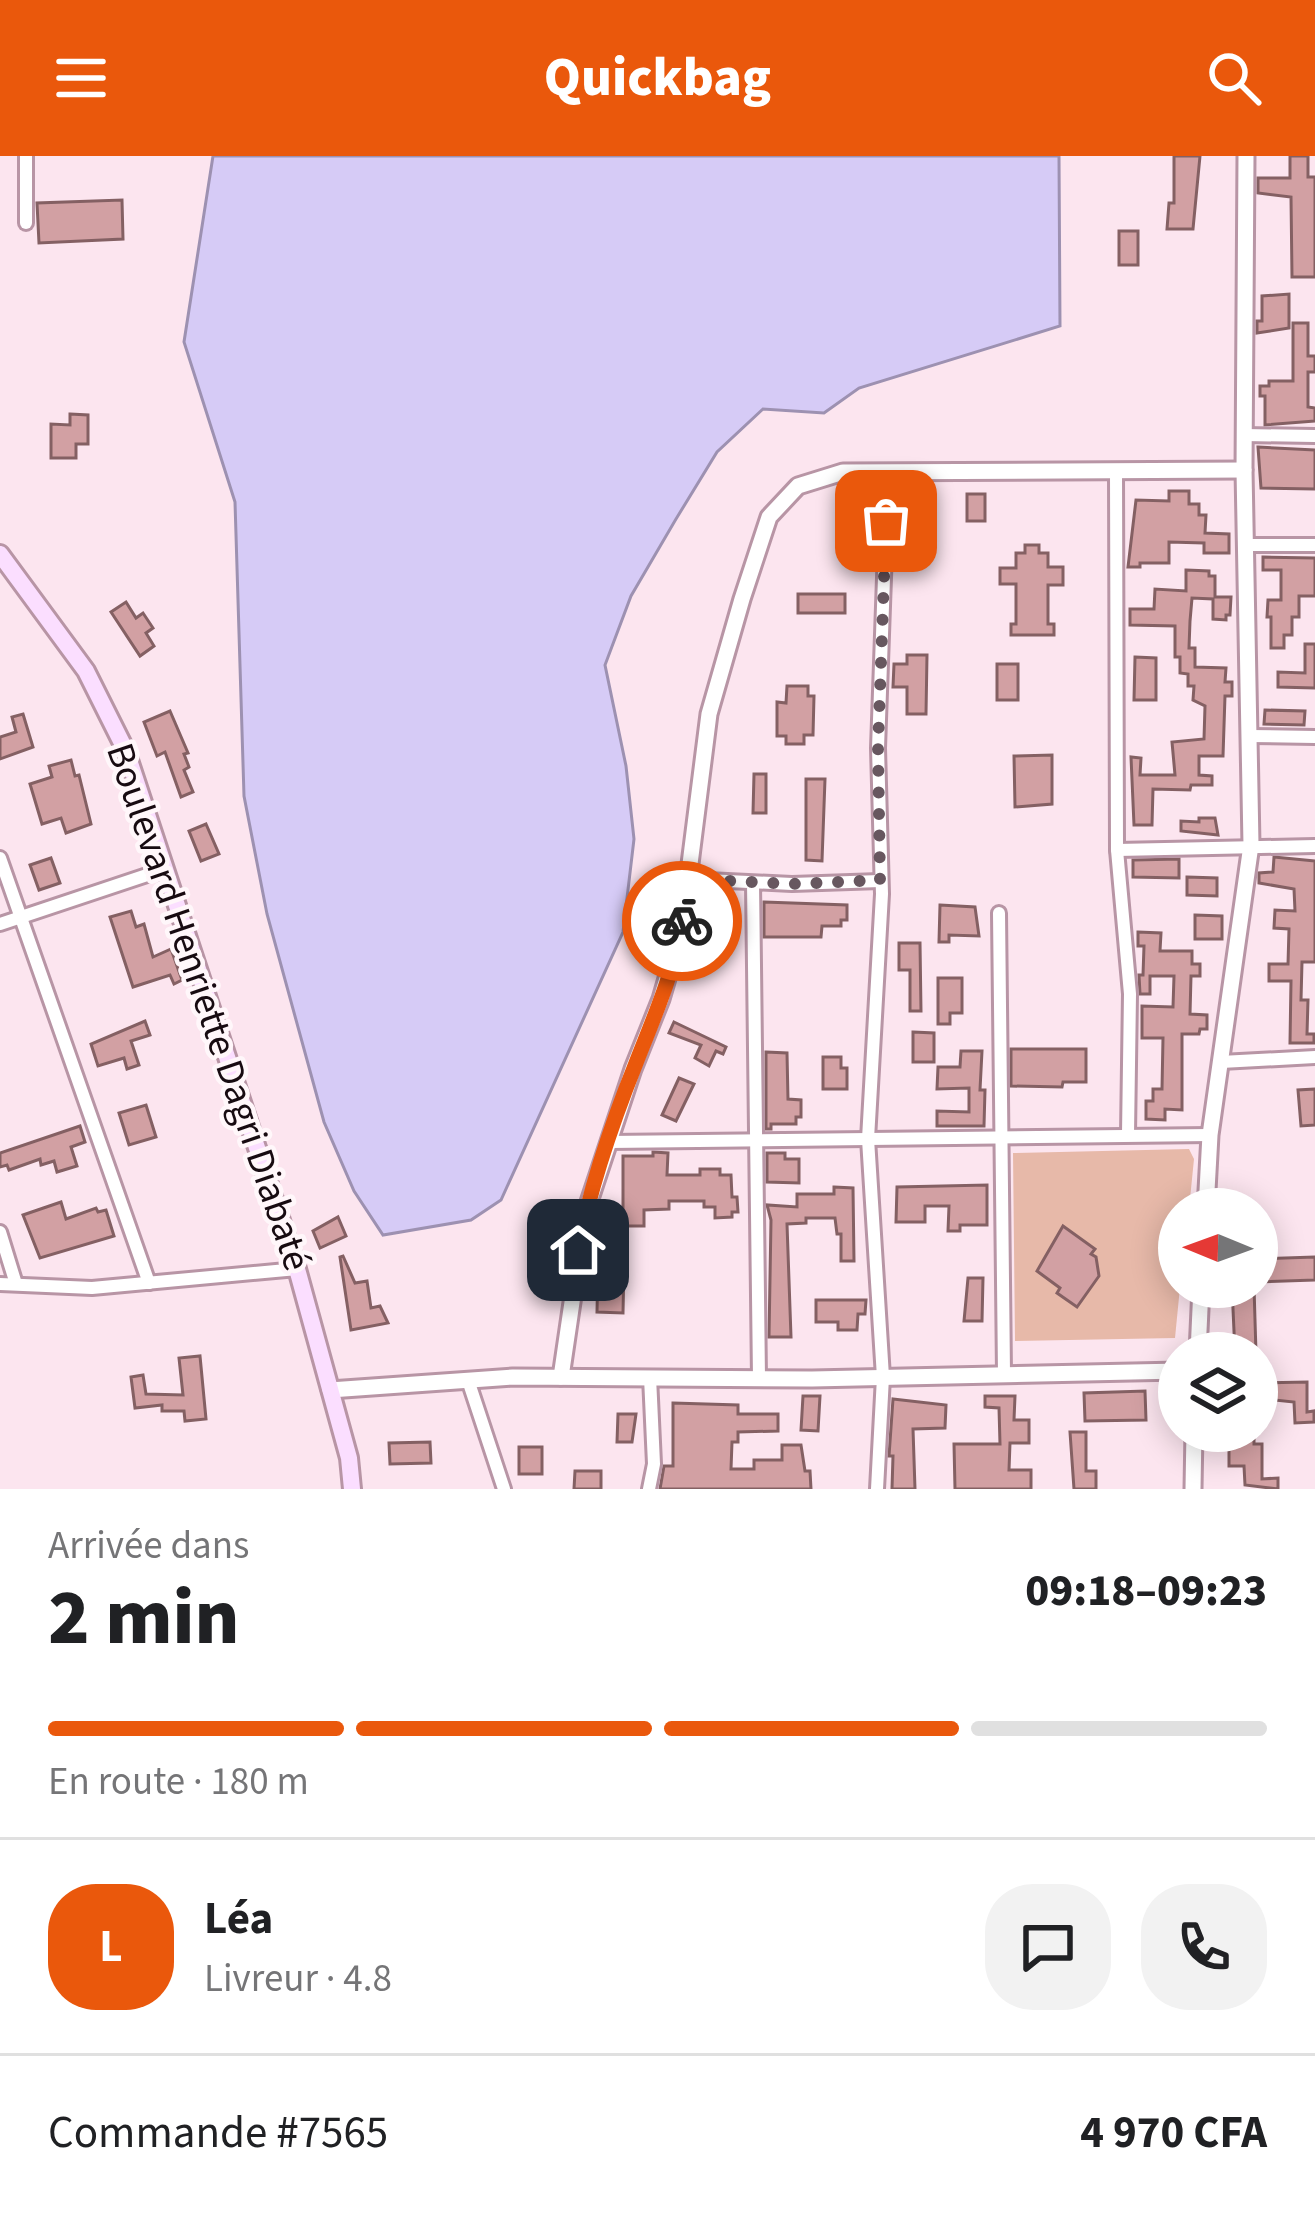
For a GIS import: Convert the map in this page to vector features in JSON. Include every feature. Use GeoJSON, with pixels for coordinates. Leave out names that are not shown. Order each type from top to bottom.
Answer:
{"type":"FeatureCollection","features":[{"type":"Feature","properties":{"kind":"main road","name":"Boulevard Henriette Dagri Diabaté"},"geometry":{"type":"LineString","coordinates":[[0,554],[86,671],[126,752],[297,1268],[349,1458],[352,1489]]}},
{"type":"Feature","properties":{"kind":"street"},"geometry":{"type":"LineString","coordinates":[[26,156],[26,223]]}},
{"type":"Feature","properties":{"kind":"street"},"geometry":{"type":"LineString","coordinates":[[1208,1188],[1210,1135],[1251,845],[1244,470],[1246,156]]}},
{"type":"Feature","properties":{"kind":"street"},"geometry":{"type":"LineString","coordinates":[[1244,435],[1315,436]]}},
{"type":"Feature","properties":{"kind":"street"},"geometry":{"type":"LineString","coordinates":[[877,1489],[883,1377],[868,1139],[880,880],[878,748],[886,521],[892,485],[905,470]]}},
{"type":"Feature","properties":{"kind":"street"},"geometry":{"type":"LineString","coordinates":[[1115,470],[1117,850],[1130,994],[1128,1134]]}},
{"type":"Feature","properties":{"kind":"street"},"geometry":{"type":"LineString","coordinates":[[561,1376],[585,1214],[662,999],[682,927],[709,714],[769,517],[798,486],[843,472],[1244,470]]}},
{"type":"Feature","properties":{"kind":"street"},"geometry":{"type":"LineString","coordinates":[[1246,545],[1315,545]]}},
{"type":"Feature","properties":{"kind":"street"},"geometry":{"type":"LineString","coordinates":[[1249,736],[1315,737]]}},
{"type":"Feature","properties":{"kind":"street"},"geometry":{"type":"LineString","coordinates":[[1117,850],[1315,846]]}},
{"type":"Feature","properties":{"kind":"street"},"geometry":{"type":"LineString","coordinates":[[0,858],[149,1283]]}},
{"type":"Feature","properties":{"kind":"street"},"geometry":{"type":"LineString","coordinates":[[0,924],[165,869]]}},
{"type":"Feature","properties":{"kind":"street"},"geometry":{"type":"LineString","coordinates":[[686,879],[753,883],[880,880]]}},
{"type":"Feature","properties":{"kind":"street"},"geometry":{"type":"LineString","coordinates":[[753,883],[759,1378]]}},
{"type":"Feature","properties":{"kind":"street"},"geometry":{"type":"LineString","coordinates":[[999,913],[1004,1373]]}},
{"type":"Feature","properties":{"kind":"street"},"geometry":{"type":"LineString","coordinates":[[1221,1062],[1315,1057]]}},
{"type":"Feature","properties":{"kind":"street"},"geometry":{"type":"LineString","coordinates":[[609,1142],[1210,1135]]}},
{"type":"Feature","properties":{"kind":"street"},"geometry":{"type":"LineString","coordinates":[[0,1232],[16,1284]]}},
{"type":"Feature","properties":{"kind":"street"},"geometry":{"type":"LineString","coordinates":[[0,1284],[92,1288],[297,1268]]}},
{"type":"Feature","properties":{"kind":"street"},"geometry":{"type":"LineString","coordinates":[[330,1390],[561,1376],[1158,1371]]}},
{"type":"Feature","properties":{"kind":"street"},"geometry":{"type":"LineString","coordinates":[[649,1489],[653,1464],[650,1378]]}},
{"type":"Feature","properties":{"kind":"street"},"geometry":{"type":"LineString","coordinates":[[468,1380],[504,1489]]}},
{"type":"Feature","properties":{"kind":"street"},"geometry":{"type":"LineString","coordinates":[[1193,1489],[1194,1452]]}},
{"type":"Feature","properties":{"kind":"shaded area"},"geometry":{"type":"Polygon","coordinates":[[[213,156],[1059,156],[1060,326],[859,388],[824,413],[763,409],[717,452],[631,596],[605,665],[626,766],[634,839],[623,932],[501,1200],[471,1220],[383,1235],[354,1191],[324,1122],[267,914],[244,796],[235,502],[184,342],[213,156]]]}},
{"type":"Feature","properties":{"kind":"shaded area"},"geometry":{"type":"Polygon","coordinates":[[[1189,1149],[1194,1159],[1191,1188],[1158,1188],[1158,1308],[1178,1308],[1176,1332],[1158,1332],[1158,1338],[1015,1341],[1013,1153],[1189,1149]]]}},
{"type":"Feature","properties":{"kind":"building"},"geometry":{"type":"Polygon","coordinates":[[[1174,156],[1200,156],[1193,229],[1167,229],[1169,203],[1174,203],[1174,156]]]}},
{"type":"Feature","properties":{"kind":"building"},"geometry":{"type":"Polygon","coordinates":[[[1290,156],[1308,156],[1308,177],[1315,177],[1315,277],[1292,277],[1291,197],[1258,193],[1258,178],[1290,178],[1290,156]]]}},
{"type":"Feature","properties":{"kind":"building"},"geometry":{"type":"Polygon","coordinates":[[[122,200],[123,239],[39,243],[37,203],[122,200]]]}},
{"type":"Feature","properties":{"kind":"building"},"geometry":{"type":"Polygon","coordinates":[[[1119,231],[1138,231],[1138,265],[1119,265],[1119,231]]]}},
{"type":"Feature","properties":{"kind":"building"},"geometry":{"type":"Polygon","coordinates":[[[1289,294],[1289,328],[1257,333],[1262,296],[1289,294]]]}},
{"type":"Feature","properties":{"kind":"building"},"geometry":{"type":"Polygon","coordinates":[[[1293,323],[1308,323],[1308,356],[1315,356],[1315,372],[1308,372],[1308,407],[1315,408],[1315,421],[1265,425],[1265,396],[1260,396],[1260,386],[1293,381],[1293,323]]]}},
{"type":"Feature","properties":{"kind":"building"},"geometry":{"type":"Polygon","coordinates":[[[70,414],[88,415],[88,444],[76,444],[76,458],[51,458],[51,424],[70,425],[70,414]]]}},
{"type":"Feature","properties":{"kind":"building"},"geometry":{"type":"Polygon","coordinates":[[[1258,447],[1315,450],[1315,489],[1261,488],[1258,447]]]}},
{"type":"Feature","properties":{"kind":"building"},"geometry":{"type":"Polygon","coordinates":[[[1169,491],[1189,491],[1189,504],[1199,504],[1199,515],[1206,515],[1205,533],[1229,534],[1229,553],[1204,553],[1204,543],[1169,542],[1169,563],[1128,567],[1136,500],[1169,501],[1169,491]]]}},
{"type":"Feature","properties":{"kind":"building"},"geometry":{"type":"Polygon","coordinates":[[[967,494],[985,494],[985,521],[967,521],[967,494]]]}},
{"type":"Feature","properties":{"kind":"building"},"geometry":{"type":"Polygon","coordinates":[[[1025,545],[1039,545],[1039,553],[1048,553],[1048,567],[1063,567],[1063,585],[1048,585],[1048,624],[1054,624],[1054,635],[1011,635],[1011,624],[1016,624],[1016,584],[1000,584],[1000,568],[1016,568],[1016,553],[1025,553],[1025,545]]]}},
{"type":"Feature","properties":{"kind":"building"},"geometry":{"type":"Polygon","coordinates":[[[1263,557],[1315,558],[1315,596],[1299,596],[1299,617],[1292,617],[1292,635],[1284,635],[1284,648],[1271,648],[1271,617],[1267,617],[1268,600],[1281,600],[1281,570],[1263,570],[1263,557]]]}},
{"type":"Feature","properties":{"kind":"building"},"geometry":{"type":"Polygon","coordinates":[[[1186,570],[1209,571],[1209,576],[1215,576],[1215,597],[1231,597],[1226,620],[1213,619],[1213,599],[1192,598],[1190,621],[1189,648],[1195,648],[1195,667],[1226,668],[1225,682],[1232,682],[1232,696],[1225,696],[1223,756],[1199,756],[1199,775],[1212,776],[1212,785],[1153,789],[1152,825],[1134,825],[1131,757],[1141,758],[1140,775],[1175,775],[1172,742],[1204,739],[1205,706],[1193,700],[1194,686],[1188,686],[1188,674],[1180,673],[1175,626],[1130,625],[1130,609],[1154,609],[1155,589],[1186,591],[1186,570]]]}},
{"type":"Feature","properties":{"kind":"building"},"geometry":{"type":"Polygon","coordinates":[[[798,594],[845,594],[845,613],[798,613],[798,594]]]}},
{"type":"Feature","properties":{"kind":"building"},"geometry":{"type":"Polygon","coordinates":[[[126,602],[136,618],[143,613],[153,628],[146,633],[154,646],[140,656],[111,612],[126,602]]]}},
{"type":"Feature","properties":{"kind":"building"},"geometry":{"type":"Polygon","coordinates":[[[1305,644],[1315,644],[1315,688],[1278,687],[1278,672],[1305,673],[1305,644]]]}},
{"type":"Feature","properties":{"kind":"building"},"geometry":{"type":"Polygon","coordinates":[[[907,655],[927,655],[926,714],[907,714],[907,687],[893,687],[894,664],[907,664],[907,655]]]}},
{"type":"Feature","properties":{"kind":"building"},"geometry":{"type":"Polygon","coordinates":[[[1135,657],[1156,658],[1156,700],[1134,700],[1135,657]]]}},
{"type":"Feature","properties":{"kind":"building"},"geometry":{"type":"Polygon","coordinates":[[[997,664],[1018,664],[1018,700],[997,700],[997,664]]]}},
{"type":"Feature","properties":{"kind":"building"},"geometry":{"type":"Polygon","coordinates":[[[787,686],[808,686],[808,696],[814,696],[813,735],[804,735],[804,744],[786,744],[786,736],[777,736],[777,702],[786,703],[787,686]]]}},
{"type":"Feature","properties":{"kind":"building"},"geometry":{"type":"Polygon","coordinates":[[[1265,710],[1305,711],[1304,725],[1264,724],[1265,710]]]}},
{"type":"Feature","properties":{"kind":"building"},"geometry":{"type":"Polygon","coordinates":[[[170,711],[188,753],[184,754],[189,767],[184,770],[193,792],[181,797],[165,752],[157,756],[144,722],[170,711]]]}},
{"type":"Feature","properties":{"kind":"building"},"geometry":{"type":"Polygon","coordinates":[[[23,714],[33,747],[0,759],[0,737],[16,732],[12,717],[23,714]]]}},
{"type":"Feature","properties":{"kind":"building"},"geometry":{"type":"Polygon","coordinates":[[[1052,755],[1052,804],[1015,807],[1014,756],[1052,755]]]}},
{"type":"Feature","properties":{"kind":"building"},"geometry":{"type":"Polygon","coordinates":[[[71,760],[91,824],[66,833],[61,818],[42,824],[30,784],[52,777],[49,766],[71,760]]]}},
{"type":"Feature","properties":{"kind":"building"},"geometry":{"type":"Polygon","coordinates":[[[754,774],[766,774],[766,813],[753,813],[754,774]]]}},
{"type":"Feature","properties":{"kind":"building"},"geometry":{"type":"Polygon","coordinates":[[[806,779],[825,779],[822,861],[806,860],[806,779]]]}},
{"type":"Feature","properties":{"kind":"building"},"geometry":{"type":"Polygon","coordinates":[[[1199,818],[1215,818],[1218,835],[1181,831],[1181,821],[1199,822],[1199,818]]]}},
{"type":"Feature","properties":{"kind":"building"},"geometry":{"type":"Polygon","coordinates":[[[206,824],[219,854],[201,861],[189,831],[206,824]]]}},
{"type":"Feature","properties":{"kind":"building"},"geometry":{"type":"Polygon","coordinates":[[[1274,857],[1315,861],[1315,962],[1302,962],[1301,1000],[1308,1000],[1307,1034],[1314,1034],[1314,1043],[1290,1043],[1291,981],[1269,981],[1269,964],[1288,964],[1289,929],[1274,928],[1275,910],[1295,911],[1294,889],[1259,883],[1259,873],[1273,872],[1274,857]]]}},
{"type":"Feature","properties":{"kind":"building"},"geometry":{"type":"Polygon","coordinates":[[[51,858],[60,883],[39,890],[30,865],[51,858]]]}},
{"type":"Feature","properties":{"kind":"building"},"geometry":{"type":"Polygon","coordinates":[[[1179,859],[1179,878],[1133,877],[1133,860],[1179,859]]]}},
{"type":"Feature","properties":{"kind":"building"},"geometry":{"type":"Polygon","coordinates":[[[1187,877],[1217,878],[1217,896],[1187,895],[1187,877]]]}},
{"type":"Feature","properties":{"kind":"building"},"geometry":{"type":"Polygon","coordinates":[[[764,902],[847,905],[847,920],[841,920],[841,926],[822,926],[821,937],[764,937],[764,902]]]}},
{"type":"Feature","properties":{"kind":"building"},"geometry":{"type":"Polygon","coordinates":[[[940,905],[975,907],[979,936],[949,935],[949,942],[939,942],[940,905]]]}},
{"type":"Feature","properties":{"kind":"building"},"geometry":{"type":"Polygon","coordinates":[[[131,911],[136,927],[144,924],[153,957],[171,949],[182,980],[174,984],[170,975],[133,987],[110,917],[131,911]]]}},
{"type":"Feature","properties":{"kind":"building"},"geometry":{"type":"Polygon","coordinates":[[[1195,915],[1222,916],[1222,939],[1195,939],[1195,915]]]}},
{"type":"Feature","properties":{"kind":"building"},"geometry":{"type":"Polygon","coordinates":[[[1138,932],[1161,933],[1160,951],[1192,951],[1192,964],[1200,964],[1200,976],[1191,976],[1190,1014],[1207,1015],[1207,1029],[1182,1034],[1182,1110],[1165,1109],[1165,1120],[1146,1119],[1146,1101],[1153,1101],[1153,1089],[1162,1089],[1163,1038],[1142,1038],[1142,1006],[1173,1007],[1174,976],[1150,976],[1150,994],[1140,994],[1144,946],[1138,946],[1138,932]]]}},
{"type":"Feature","properties":{"kind":"building"},"geometry":{"type":"Polygon","coordinates":[[[899,943],[920,943],[921,1011],[910,1011],[910,970],[899,970],[899,943]]]}},
{"type":"Feature","properties":{"kind":"building"},"geometry":{"type":"Polygon","coordinates":[[[938,978],[962,978],[962,1013],[950,1013],[950,1024],[938,1024],[938,978]]]}},
{"type":"Feature","properties":{"kind":"building"},"geometry":{"type":"Polygon","coordinates":[[[145,1021],[150,1035],[131,1041],[139,1065],[127,1069],[124,1058],[98,1066],[91,1044],[145,1021]]]}},
{"type":"Feature","properties":{"kind":"building"},"geometry":{"type":"Polygon","coordinates":[[[674,1022],[726,1047],[723,1054],[716,1051],[709,1066],[695,1058],[701,1045],[669,1033],[674,1022]]]}},
{"type":"Feature","properties":{"kind":"building"},"geometry":{"type":"Polygon","coordinates":[[[913,1032],[934,1033],[934,1062],[913,1062],[913,1032]]]}},
{"type":"Feature","properties":{"kind":"building"},"geometry":{"type":"Polygon","coordinates":[[[1011,1049],[1086,1049],[1086,1082],[1063,1082],[1062,1087],[1011,1086],[1011,1049]]]}},
{"type":"Feature","properties":{"kind":"building"},"geometry":{"type":"Polygon","coordinates":[[[961,1051],[982,1051],[984,1126],[937,1126],[937,1111],[969,1112],[969,1088],[937,1089],[938,1067],[960,1067],[961,1051]]]}},
{"type":"Feature","properties":{"kind":"building"},"geometry":{"type":"Polygon","coordinates":[[[766,1052],[787,1053],[788,1099],[801,1100],[796,1124],[771,1124],[766,1129],[766,1052]]]}},
{"type":"Feature","properties":{"kind":"building"},"geometry":{"type":"Polygon","coordinates":[[[823,1057],[841,1057],[841,1068],[847,1068],[847,1089],[823,1089],[823,1057]]]}},
{"type":"Feature","properties":{"kind":"building"},"geometry":{"type":"Polygon","coordinates":[[[679,1078],[694,1084],[676,1121],[662,1115],[679,1078]]]}},
{"type":"Feature","properties":{"kind":"building"},"geometry":{"type":"Polygon","coordinates":[[[1315,1089],[1315,1125],[1301,1126],[1298,1090],[1315,1089]]]}},
{"type":"Feature","properties":{"kind":"building"},"geometry":{"type":"Polygon","coordinates":[[[146,1105],[156,1137],[129,1145],[119,1113],[146,1105]]]}},
{"type":"Feature","properties":{"kind":"building"},"geometry":{"type":"Polygon","coordinates":[[[80,1126],[85,1142],[71,1147],[77,1166],[57,1172],[54,1161],[41,1165],[40,1159],[9,1170],[7,1165],[0,1167],[0,1153],[80,1126]]]}},
{"type":"Feature","properties":{"kind":"building"},"geometry":{"type":"Polygon","coordinates":[[[653,1152],[668,1153],[667,1175],[700,1175],[700,1169],[720,1169],[720,1175],[731,1175],[738,1212],[715,1218],[715,1207],[704,1207],[704,1201],[669,1201],[669,1209],[644,1210],[644,1226],[623,1226],[623,1156],[653,1156],[653,1152]]]}},
{"type":"Feature","properties":{"kind":"building"},"geometry":{"type":"Polygon","coordinates":[[[767,1153],[799,1159],[799,1183],[767,1182],[767,1153]]]}},
{"type":"Feature","properties":{"kind":"building"},"geometry":{"type":"Polygon","coordinates":[[[987,1185],[987,1225],[960,1225],[960,1231],[948,1231],[949,1206],[925,1206],[925,1222],[896,1222],[897,1187],[987,1185]]]}},
{"type":"Feature","properties":{"kind":"building"},"geometry":{"type":"Polygon","coordinates":[[[834,1187],[853,1188],[854,1261],[841,1261],[841,1234],[837,1234],[835,1218],[787,1224],[791,1337],[769,1337],[771,1220],[767,1205],[797,1207],[797,1194],[834,1194],[834,1187]]]}},
{"type":"Feature","properties":{"kind":"building"},"geometry":{"type":"Polygon","coordinates":[[[61,1202],[66,1219],[96,1208],[106,1210],[114,1236],[40,1258],[23,1215],[61,1202]]]}},
{"type":"Feature","properties":{"kind":"building"},"geometry":{"type":"Polygon","coordinates":[[[338,1217],[346,1236],[320,1248],[313,1231],[338,1217]]]}},
{"type":"Feature","properties":{"kind":"building"},"geometry":{"type":"Polygon","coordinates":[[[1063,1226],[1095,1249],[1091,1254],[1096,1257],[1099,1276],[1077,1307],[1037,1271],[1063,1226]]]}},
{"type":"Feature","properties":{"kind":"building"},"geometry":{"type":"Polygon","coordinates":[[[343,1256],[355,1283],[367,1281],[371,1308],[380,1306],[388,1323],[351,1330],[343,1256]]]}},
{"type":"Feature","properties":{"kind":"building"},"geometry":{"type":"Polygon","coordinates":[[[1315,1257],[1315,1280],[1278,1281],[1278,1258],[1315,1257]]]}},
{"type":"Feature","properties":{"kind":"building"},"geometry":{"type":"Polygon","coordinates":[[[598,1263],[624,1264],[623,1313],[597,1312],[598,1263]]]}},
{"type":"Feature","properties":{"kind":"building"},"geometry":{"type":"Polygon","coordinates":[[[968,1278],[983,1278],[982,1321],[964,1321],[968,1278]]]}},
{"type":"Feature","properties":{"kind":"building"},"geometry":{"type":"Polygon","coordinates":[[[816,1300],[866,1300],[865,1314],[858,1314],[857,1330],[838,1330],[838,1322],[816,1322],[816,1300]]]}},
{"type":"Feature","properties":{"kind":"building"},"geometry":{"type":"Polygon","coordinates":[[[1233,1308],[1255,1308],[1255,1332],[1234,1332],[1233,1308]]]}},
{"type":"Feature","properties":{"kind":"building"},"geometry":{"type":"Polygon","coordinates":[[[200,1356],[206,1419],[185,1421],[184,1411],[162,1411],[162,1405],[135,1408],[131,1377],[143,1375],[146,1394],[183,1395],[179,1358],[200,1356]]]}},
{"type":"Feature","properties":{"kind":"building"},"geometry":{"type":"Polygon","coordinates":[[[1307,1382],[1307,1412],[1314,1411],[1314,1422],[1295,1423],[1294,1402],[1278,1400],[1278,1383],[1307,1382]]]}},
{"type":"Feature","properties":{"kind":"building"},"geometry":{"type":"Polygon","coordinates":[[[1145,1391],[1146,1420],[1085,1421],[1084,1393],[1145,1391]]]}},
{"type":"Feature","properties":{"kind":"building"},"geometry":{"type":"Polygon","coordinates":[[[803,1396],[820,1396],[818,1431],[801,1430],[803,1396]]]}},
{"type":"Feature","properties":{"kind":"building"},"geometry":{"type":"Polygon","coordinates":[[[985,1396],[1015,1396],[1014,1420],[1029,1420],[1029,1443],[1010,1443],[1009,1470],[1031,1470],[1031,1489],[955,1489],[954,1444],[1000,1444],[999,1408],[985,1407],[985,1396]]]}},
{"type":"Feature","properties":{"kind":"building"},"geometry":{"type":"Polygon","coordinates":[[[893,1399],[946,1405],[945,1428],[913,1429],[915,1489],[892,1489],[893,1399]]]}},
{"type":"Feature","properties":{"kind":"building"},"geometry":{"type":"Polygon","coordinates":[[[673,1403],[738,1405],[738,1414],[778,1414],[778,1431],[738,1432],[738,1442],[732,1442],[731,1469],[754,1469],[754,1460],[782,1460],[782,1445],[801,1445],[811,1489],[660,1489],[664,1466],[673,1466],[673,1403]]]}},
{"type":"Feature","properties":{"kind":"building"},"geometry":{"type":"Polygon","coordinates":[[[618,1414],[636,1414],[632,1442],[617,1442],[618,1414]]]}},
{"type":"Feature","properties":{"kind":"building"},"geometry":{"type":"Polygon","coordinates":[[[1070,1432],[1086,1432],[1086,1471],[1096,1471],[1096,1489],[1074,1489],[1070,1432]]]}},
{"type":"Feature","properties":{"kind":"building"},"geometry":{"type":"Polygon","coordinates":[[[430,1442],[431,1463],[390,1464],[389,1443],[430,1442]]]}},
{"type":"Feature","properties":{"kind":"building"},"geometry":{"type":"Polygon","coordinates":[[[519,1447],[542,1447],[542,1474],[519,1474],[519,1447]]]}},
{"type":"Feature","properties":{"kind":"building"},"geometry":{"type":"Polygon","coordinates":[[[1229,1452],[1262,1452],[1262,1479],[1278,1478],[1278,1489],[1245,1485],[1244,1466],[1229,1466],[1229,1452]]]}},
{"type":"Feature","properties":{"kind":"building"},"geometry":{"type":"Polygon","coordinates":[[[575,1471],[601,1471],[601,1489],[574,1489],[575,1471]]]}},
{"type":"Feature","properties":{"kind":"way so far"},"geometry":{"type":"LineString","coordinates":[[682,921],[686,879],[792,884],[880,880],[878,748],[886,521]]}},
{"type":"Feature","properties":{"kind":"route"},"geometry":{"type":"LineString","coordinates":[[578,1250],[585,1214],[633,1069],[662,999],[682,921]]}}]}
